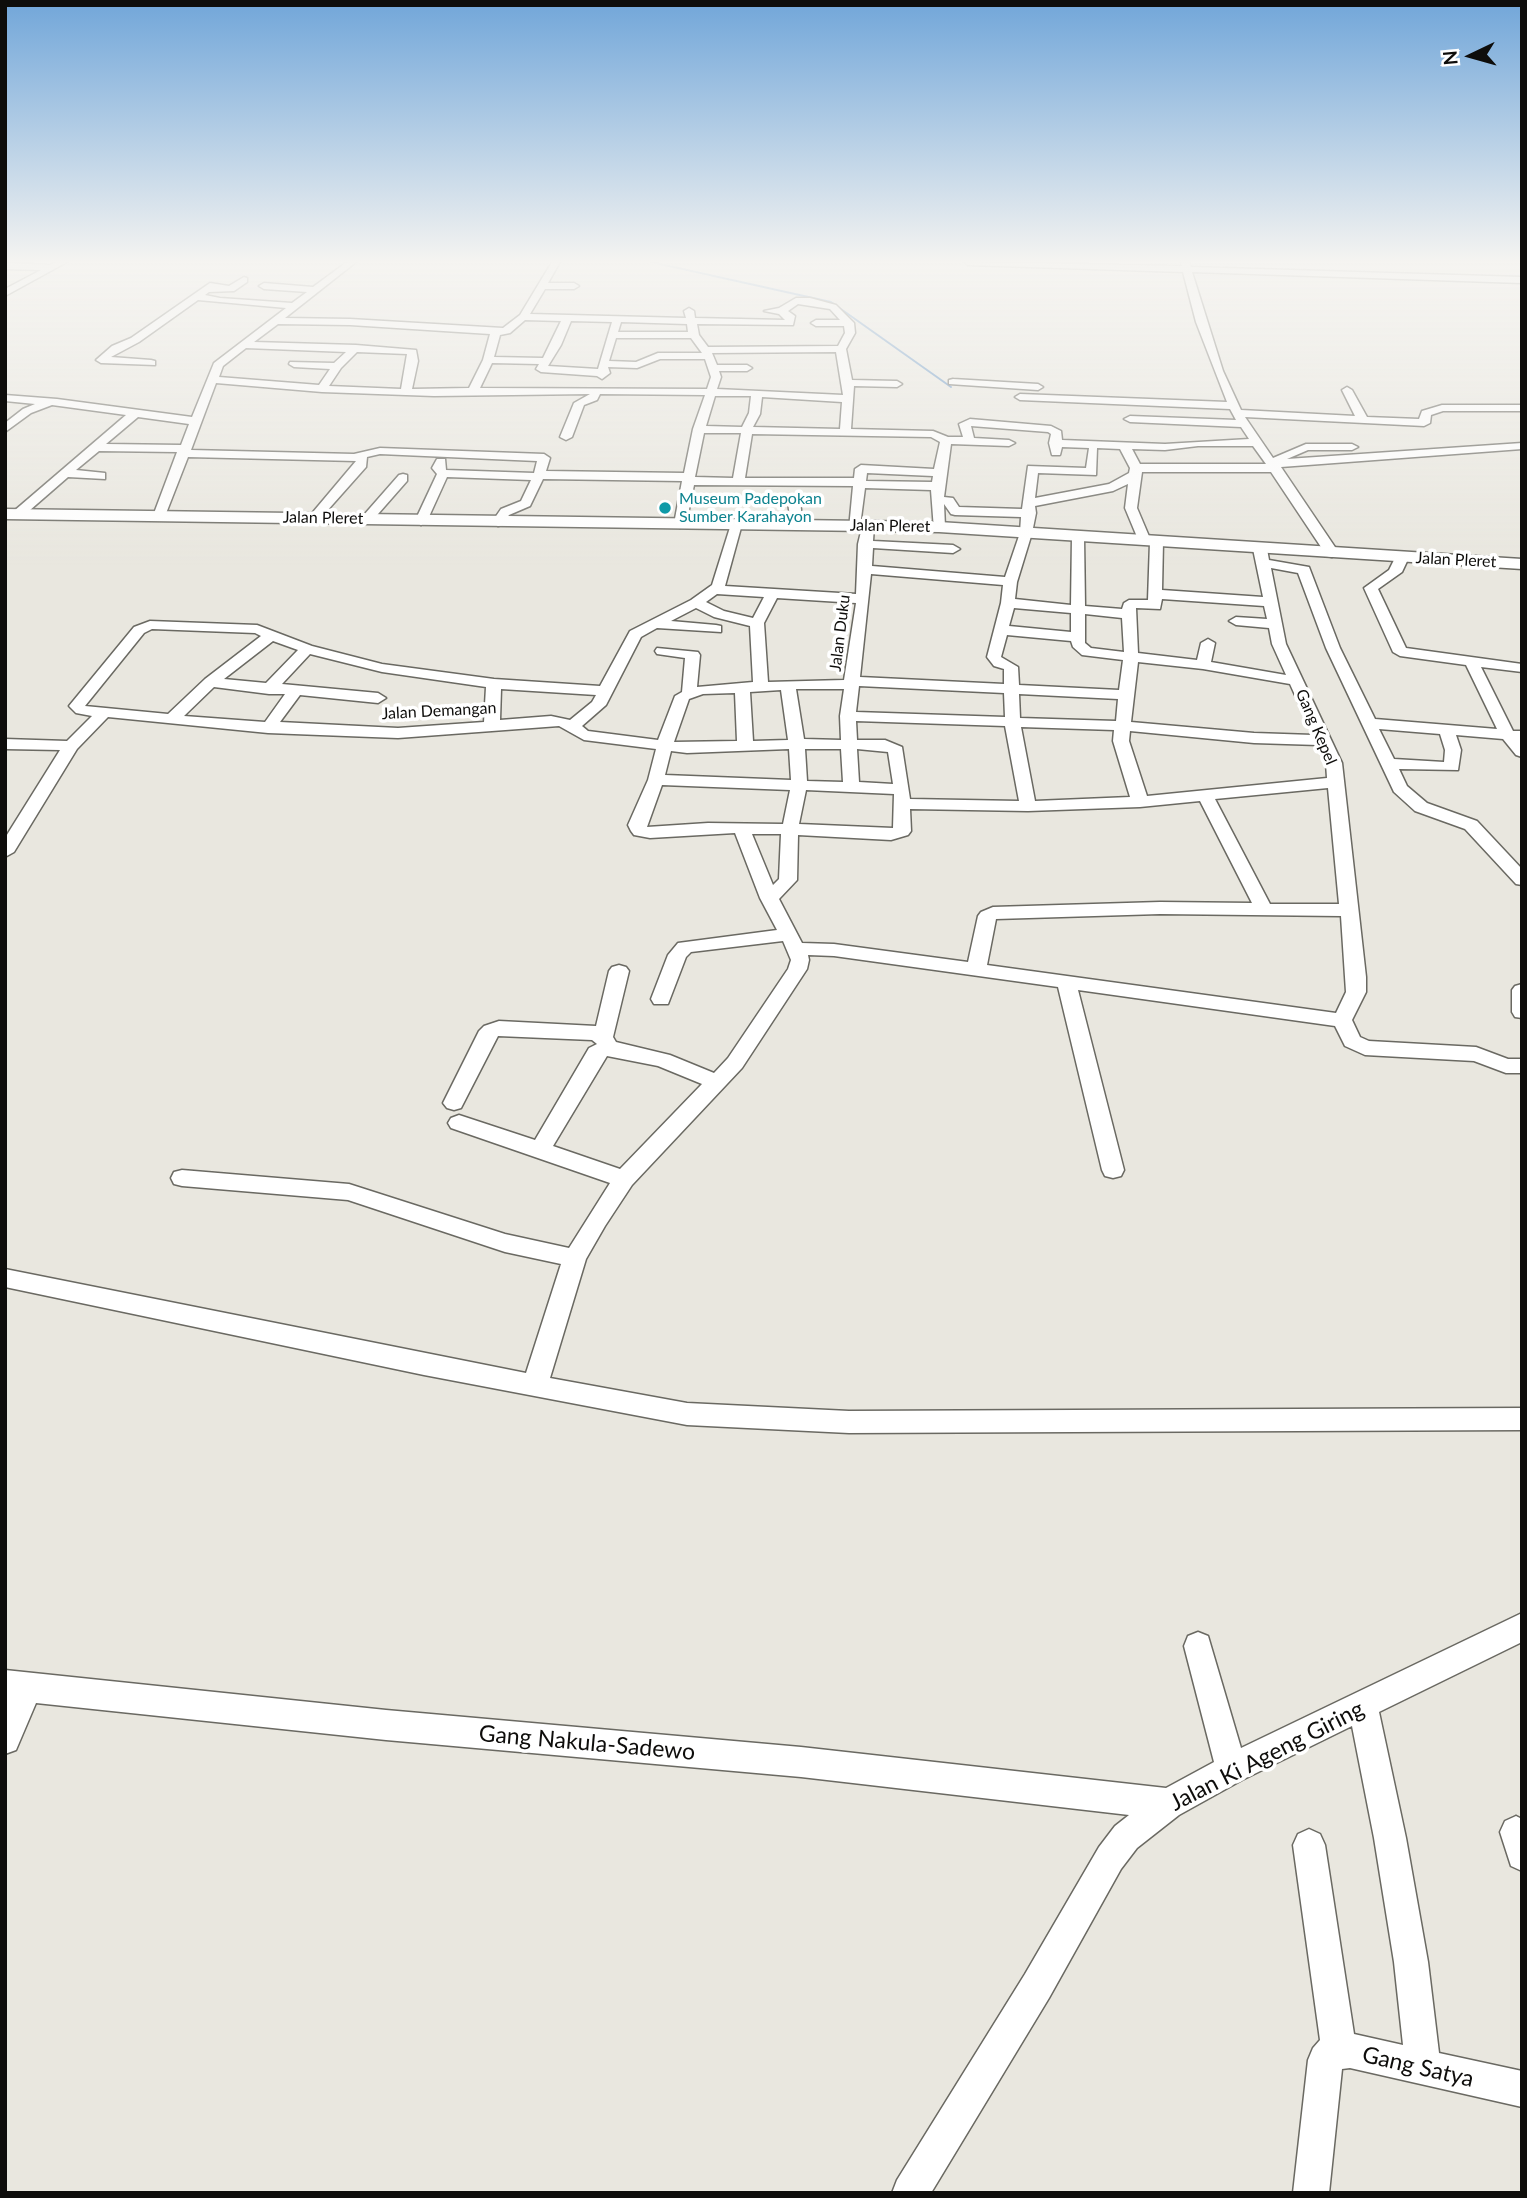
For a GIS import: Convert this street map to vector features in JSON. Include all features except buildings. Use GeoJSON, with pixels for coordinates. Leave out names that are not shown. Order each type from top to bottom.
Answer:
{"type":"FeatureCollection","features":[{"type":"Feature","properties":{"kind":"main road","name":"Jalan Pleret"},"geometry":{"type":"LineString","coordinates":[[16,512],[421,521],[939,527],[1151,542],[1261,556],[1332,553],[1522,564]]}},
{"type":"Feature","properties":{"kind":"street"},"geometry":{"type":"LineString","coordinates":[[159,516],[194,421],[220,365]]}},
{"type":"Feature","properties":{"kind":"street"},"geometry":{"type":"LineString","coordinates":[[306,365],[337,366]]}},
{"type":"Feature","properties":{"kind":"street"},"geometry":{"type":"LineString","coordinates":[[407,392],[411,365]]}},
{"type":"Feature","properties":{"kind":"street"},"geometry":{"type":"LineString","coordinates":[[473,391],[486,365]]}},
{"type":"Feature","properties":{"kind":"street"},"geometry":{"type":"LineString","coordinates":[[543,365],[548,370],[638,365]]}},
{"type":"Feature","properties":{"kind":"street"},"geometry":{"type":"LineString","coordinates":[[527,390],[543,365]]}},
{"type":"Feature","properties":{"kind":"street"},"geometry":{"type":"LineString","coordinates":[[581,393],[605,365]]}},
{"type":"Feature","properties":{"kind":"street"},"geometry":{"type":"LineString","coordinates":[[680,524],[699,429],[716,377],[712,365]]}},
{"type":"Feature","properties":{"kind":"street"},"geometry":{"type":"LineString","coordinates":[[845,432],[851,370],[848,365]]}},
{"type":"Feature","properties":{"kind":"street"},"geometry":{"type":"LineString","coordinates":[[1218,365],[1245,424],[1332,553]]}},
{"type":"Feature","properties":{"kind":"street"},"geometry":{"type":"LineString","coordinates":[[322,389],[337,366]]}},
{"type":"Feature","properties":{"kind":"street"},"geometry":{"type":"LineString","coordinates":[[714,368],[747,368]]}},
{"type":"Feature","properties":{"kind":"street"},"geometry":{"type":"LineString","coordinates":[[211,379],[322,389],[407,392],[711,392],[849,399]]}},
{"type":"Feature","properties":{"kind":"street"},"geometry":{"type":"LineString","coordinates":[[953,382],[1034,386],[1041,388],[1042,398]]}},
{"type":"Feature","properties":{"kind":"street"},"geometry":{"type":"LineString","coordinates":[[848,383],[897,384]]}},
{"type":"Feature","properties":{"kind":"street"},"geometry":{"type":"LineString","coordinates":[[1347,390],[1359,415]]}},
{"type":"Feature","properties":{"kind":"street"},"geometry":{"type":"LineString","coordinates":[[566,437],[579,403],[591,399],[596,392]]}},
{"type":"Feature","properties":{"kind":"street"},"geometry":{"type":"LineString","coordinates":[[738,482],[749,419],[754,414],[757,393]]}},
{"type":"Feature","properties":{"kind":"street"},"geometry":{"type":"LineString","coordinates":[[1020,397],[1359,415],[1423,432]]}},
{"type":"Feature","properties":{"kind":"street"},"geometry":{"type":"LineString","coordinates":[[5,398],[50,401],[194,421]]}},
{"type":"Feature","properties":{"kind":"street"},"geometry":{"type":"LineString","coordinates":[[1051,469],[1056,452],[1055,436],[1062,427],[1064,416],[1062,399]]}},
{"type":"Feature","properties":{"kind":"street"},"geometry":{"type":"LineString","coordinates":[[6,428],[27,411],[50,401]]}},
{"type":"Feature","properties":{"kind":"street"},"geometry":{"type":"LineString","coordinates":[[1111,401],[1114,417]]}},
{"type":"Feature","properties":{"kind":"street"},"geometry":{"type":"LineString","coordinates":[[1142,402],[1149,420]]}},
{"type":"Feature","properties":{"kind":"street"},"geometry":{"type":"LineString","coordinates":[[1169,403],[1180,421]]}},
{"type":"Feature","properties":{"kind":"street"},"geometry":{"type":"LineString","coordinates":[[1359,415],[1380,408]]}},
{"type":"Feature","properties":{"kind":"street"},"geometry":{"type":"LineString","coordinates":[[1408,409],[1522,408]]}},
{"type":"Feature","properties":{"kind":"street"},"geometry":{"type":"LineString","coordinates":[[1423,432],[1426,414],[1436,409]]}},
{"type":"Feature","properties":{"kind":"street"},"geometry":{"type":"LineString","coordinates":[[16,512],[134,414]]}},
{"type":"Feature","properties":{"kind":"street"},"geometry":{"type":"LineString","coordinates":[[1130,419],[1245,424]]}},
{"type":"Feature","properties":{"kind":"street"},"geometry":{"type":"LineString","coordinates":[[969,440],[967,422],[1125,447],[1256,442]]}},
{"type":"Feature","properties":{"kind":"street"},"geometry":{"type":"LineString","coordinates":[[699,429],[933,434],[946,440],[1009,443]]}},
{"type":"Feature","properties":{"kind":"street"},"geometry":{"type":"LineString","coordinates":[[1273,464],[1306,447],[1359,447],[1423,432]]}},
{"type":"Feature","properties":{"kind":"street"},"geometry":{"type":"LineString","coordinates":[[939,527],[939,472],[946,440]]}},
{"type":"Feature","properties":{"kind":"street"},"geometry":{"type":"LineString","coordinates":[[445,454],[438,468],[443,473],[858,483],[938,493],[949,501],[955,510],[984,507],[1030,508],[1113,487],[1135,472],[1522,446]]}},
{"type":"Feature","properties":{"kind":"street"},"geometry":{"type":"LineString","coordinates":[[97,447],[358,456],[380,451],[541,457],[545,460],[526,503],[505,512],[498,522]]}},
{"type":"Feature","properties":{"kind":"street"},"geometry":{"type":"LineString","coordinates":[[1125,447],[1135,472],[1131,508],[1151,542],[1155,603]]}},
{"type":"Feature","properties":{"kind":"street"},"geometry":{"type":"LineString","coordinates":[[1028,806],[1013,722],[1011,667],[999,663],[994,657],[1008,603],[1010,582],[1026,533],[1032,469],[1092,472],[1093,452],[1067,452]]}},
{"type":"Feature","properties":{"kind":"street"},"geometry":{"type":"LineString","coordinates":[[314,518],[362,464],[362,458],[358,456]]}},
{"type":"Feature","properties":{"kind":"street"},"geometry":{"type":"LineString","coordinates":[[858,483],[861,469],[939,472]]}},
{"type":"Feature","properties":{"kind":"street"},"geometry":{"type":"LineString","coordinates":[[66,473],[101,476]]}},
{"type":"Feature","properties":{"kind":"street"},"geometry":{"type":"LineString","coordinates":[[421,521],[443,473]]}},
{"type":"Feature","properties":{"kind":"street"},"geometry":{"type":"LineString","coordinates":[[367,519],[403,478]]}},
{"type":"Feature","properties":{"kind":"street","name":"Jalan Duku"},"geometry":{"type":"LineString","coordinates":[[851,787],[848,716],[863,599],[865,544],[858,483]]}},
{"type":"Feature","properties":{"kind":"street"},"geometry":{"type":"LineString","coordinates":[[794,502],[797,525]]}},
{"type":"Feature","properties":{"kind":"street"},"geometry":{"type":"LineString","coordinates":[[572,726],[594,710],[632,638],[716,590],[722,579],[736,524]]}},
{"type":"Feature","properties":{"kind":"street"},"geometry":{"type":"LineString","coordinates":[[1078,537],[1077,637],[1078,644],[1087,652],[1131,655],[1297,681]]}},
{"type":"Feature","properties":{"kind":"street"},"geometry":{"type":"LineString","coordinates":[[865,544],[953,549]]}},
{"type":"Feature","properties":{"kind":"street"},"geometry":{"type":"LineString","coordinates":[[1261,556],[1304,570],[1323,624],[1387,764],[1408,796],[1427,810],[1471,825],[1522,880]]}},
{"type":"Feature","properties":{"kind":"street","name":"Gang Kepel"},"geometry":{"type":"LineString","coordinates":[[1261,556],[1279,644],[1334,763],[1357,985],[1342,1020]]}},
{"type":"Feature","properties":{"kind":"street"},"geometry":{"type":"LineString","coordinates":[[1402,557],[1395,572],[1371,588],[1399,651],[1522,668]]}},
{"type":"Feature","properties":{"kind":"street"},"geometry":{"type":"LineString","coordinates":[[863,569],[1010,582]]}},
{"type":"Feature","properties":{"kind":"street"},"geometry":{"type":"LineString","coordinates":[[716,590],[863,599]]}},
{"type":"Feature","properties":{"kind":"street"},"geometry":{"type":"LineString","coordinates":[[761,686],[757,623],[772,594]]}},
{"type":"Feature","properties":{"kind":"street"},"geometry":{"type":"LineString","coordinates":[[1140,802],[1121,741],[1131,655],[1129,606],[1134,603],[1270,602]]}},
{"type":"Feature","properties":{"kind":"street"},"geometry":{"type":"LineString","coordinates":[[696,603],[719,614],[757,623]]}},
{"type":"Feature","properties":{"kind":"street"},"geometry":{"type":"LineString","coordinates":[[1008,603],[1129,614]]}},
{"type":"Feature","properties":{"kind":"street"},"geometry":{"type":"LineString","coordinates":[[1236,621],[1275,624]]}},
{"type":"Feature","properties":{"kind":"street"},"geometry":{"type":"LineString","coordinates":[[653,624],[716,629]]}},
{"type":"Feature","properties":{"kind":"street","name":"Jalan Demangan"},"geometry":{"type":"LineString","coordinates":[[270,636],[253,628],[143,626],[77,706],[81,710],[268,728],[398,733],[557,721],[572,726],[584,735],[665,746],[849,744],[893,748],[896,750],[902,797]]}},
{"type":"Feature","properties":{"kind":"street"},"geometry":{"type":"LineString","coordinates":[[1002,630],[1077,637]]}},
{"type":"Feature","properties":{"kind":"street"},"geometry":{"type":"LineString","coordinates":[[172,719],[210,682],[270,636],[374,667],[494,684],[604,691]]}},
{"type":"Feature","properties":{"kind":"street"},"geometry":{"type":"LineString","coordinates":[[1203,665],[1209,643]]}},
{"type":"Feature","properties":{"kind":"street"},"geometry":{"type":"LineString","coordinates":[[269,689],[307,649]]}},
{"type":"Feature","properties":{"kind":"street"},"geometry":{"type":"LineString","coordinates":[[662,651],[693,655],[689,693]]}},
{"type":"Feature","properties":{"kind":"street"},"geometry":{"type":"LineString","coordinates":[[1472,662],[1515,735],[1522,752]]}},
{"type":"Feature","properties":{"kind":"street"},"geometry":{"type":"LineString","coordinates":[[210,682],[378,698]]}},
{"type":"Feature","properties":{"kind":"street"},"geometry":{"type":"LineString","coordinates":[[902,797],[902,831],[898,834],[790,829],[640,831],[637,825],[656,779],[679,700],[689,693],[761,686],[851,682],[1128,695]]}},
{"type":"Feature","properties":{"kind":"street"},"geometry":{"type":"LineString","coordinates":[[492,725],[494,684]]}},
{"type":"Feature","properties":{"kind":"street"},"geometry":{"type":"LineString","coordinates":[[768,898],[788,880],[790,829],[799,784],[788,685]]}},
{"type":"Feature","properties":{"kind":"street"},"geometry":{"type":"LineString","coordinates":[[742,688],[745,747]]}},
{"type":"Feature","properties":{"kind":"street"},"geometry":{"type":"LineString","coordinates":[[268,728],[295,691]]}},
{"type":"Feature","properties":{"kind":"street"},"geometry":{"type":"LineString","coordinates":[[5,852],[71,746],[104,712]]}},
{"type":"Feature","properties":{"kind":"street"},"geometry":{"type":"LineString","coordinates":[[848,716],[1123,726],[1325,740]]}},
{"type":"Feature","properties":{"kind":"street"},"geometry":{"type":"LineString","coordinates":[[1369,723],[1446,727],[1515,735]]}},
{"type":"Feature","properties":{"kind":"street"},"geometry":{"type":"LineString","coordinates":[[1387,764],[1452,767],[1453,750],[1446,727]]}},
{"type":"Feature","properties":{"kind":"street"},"geometry":{"type":"LineString","coordinates":[[5,744],[71,746]]}},
{"type":"Feature","properties":{"kind":"street"},"geometry":{"type":"LineString","coordinates":[[656,779],[851,787],[902,797],[1028,806],[1206,797],[1334,782]]}},
{"type":"Feature","properties":{"kind":"street"},"geometry":{"type":"LineString","coordinates":[[1206,797],[1263,908]]}},
{"type":"Feature","properties":{"kind":"street"},"geometry":{"type":"LineString","coordinates":[[535,1385],[575,1258],[624,1179],[747,1048],[797,969],[800,960],[768,898],[743,829]]}},
{"type":"Feature","properties":{"kind":"street"},"geometry":{"type":"LineString","coordinates":[[976,971],[987,916],[993,913],[1080,909],[1348,909]]}},
{"type":"Feature","properties":{"kind":"street"},"geometry":{"type":"LineString","coordinates":[[661,999],[677,955],[685,947],[791,942],[1067,984],[1342,1020],[1352,1041],[1365,1048],[1480,1055],[1506,1066],[1522,1066]]}},
{"type":"Feature","properties":{"kind":"street"},"geometry":{"type":"LineString","coordinates":[[540,1150],[596,1053],[606,1043],[619,971]]}},
{"type":"Feature","properties":{"kind":"street"},"geometry":{"type":"LineString","coordinates":[[1067,984],[1113,1170]]}},
{"type":"Feature","properties":{"kind":"street"},"geometry":{"type":"LineString","coordinates":[[1522,990],[1522,1012]]}},
{"type":"Feature","properties":{"kind":"street"},"geometry":{"type":"LineString","coordinates":[[624,1179],[540,1150],[457,1113],[486,1036],[499,1028],[540,1032],[588,1032],[606,1043],[663,1060],[717,1082]]}},
{"type":"Feature","properties":{"kind":"street"},"geometry":{"type":"LineString","coordinates":[[182,1178],[349,1192],[505,1243],[575,1258]]}},
{"type":"Feature","properties":{"kind":"street"},"geometry":{"type":"LineString","coordinates":[[5,1278],[424,1365],[687,1414],[811,1420],[1522,1419]]}},
{"type":"Feature","properties":{"kind":"street","name":"Jalan Ki Ageng Giring"},"geometry":{"type":"LineString","coordinates":[[910,2193],[1037,1986],[1110,1858],[1126,1837],[1168,1804],[1231,1769],[1363,1707],[1522,1627]]}},
{"type":"Feature","properties":{"kind":"street"},"geometry":{"type":"LineString","coordinates":[[1198,1646],[1231,1769]]}},
{"type":"Feature","properties":{"kind":"street"},"geometry":{"type":"LineString","coordinates":[[5,1739],[16,1687]]}},
{"type":"Feature","properties":{"kind":"street","name":"Gang Nakula-Sadewo"},"geometry":{"type":"LineString","coordinates":[[16,1687],[386,1725],[801,1762],[1168,1804]]}},
{"type":"Feature","properties":{"kind":"street"},"geometry":{"type":"LineString","coordinates":[[1363,1707],[1391,1838],[1411,1962],[1423,2068]]}},
{"type":"Feature","properties":{"kind":"street"},"geometry":{"type":"LineString","coordinates":[[1309,1845],[1339,2050]]}},
{"type":"Feature","properties":{"kind":"street","name":"Gang Satya"},"geometry":{"type":"LineString","coordinates":[[1311,2193],[1325,2060],[1331,2053],[1339,2050],[1522,2090]]}},
{"type":"Feature","properties":{"kind":"waterway"},"geometry":{"type":"LineString","coordinates":[[919,365],[951,387]]}},
{"type":"Feature","properties":{"kind":"place","name":"Museum Padepokan Sumber Karahayon"},"geometry":{"type":"Point","coordinates":[665,508]}}]}
